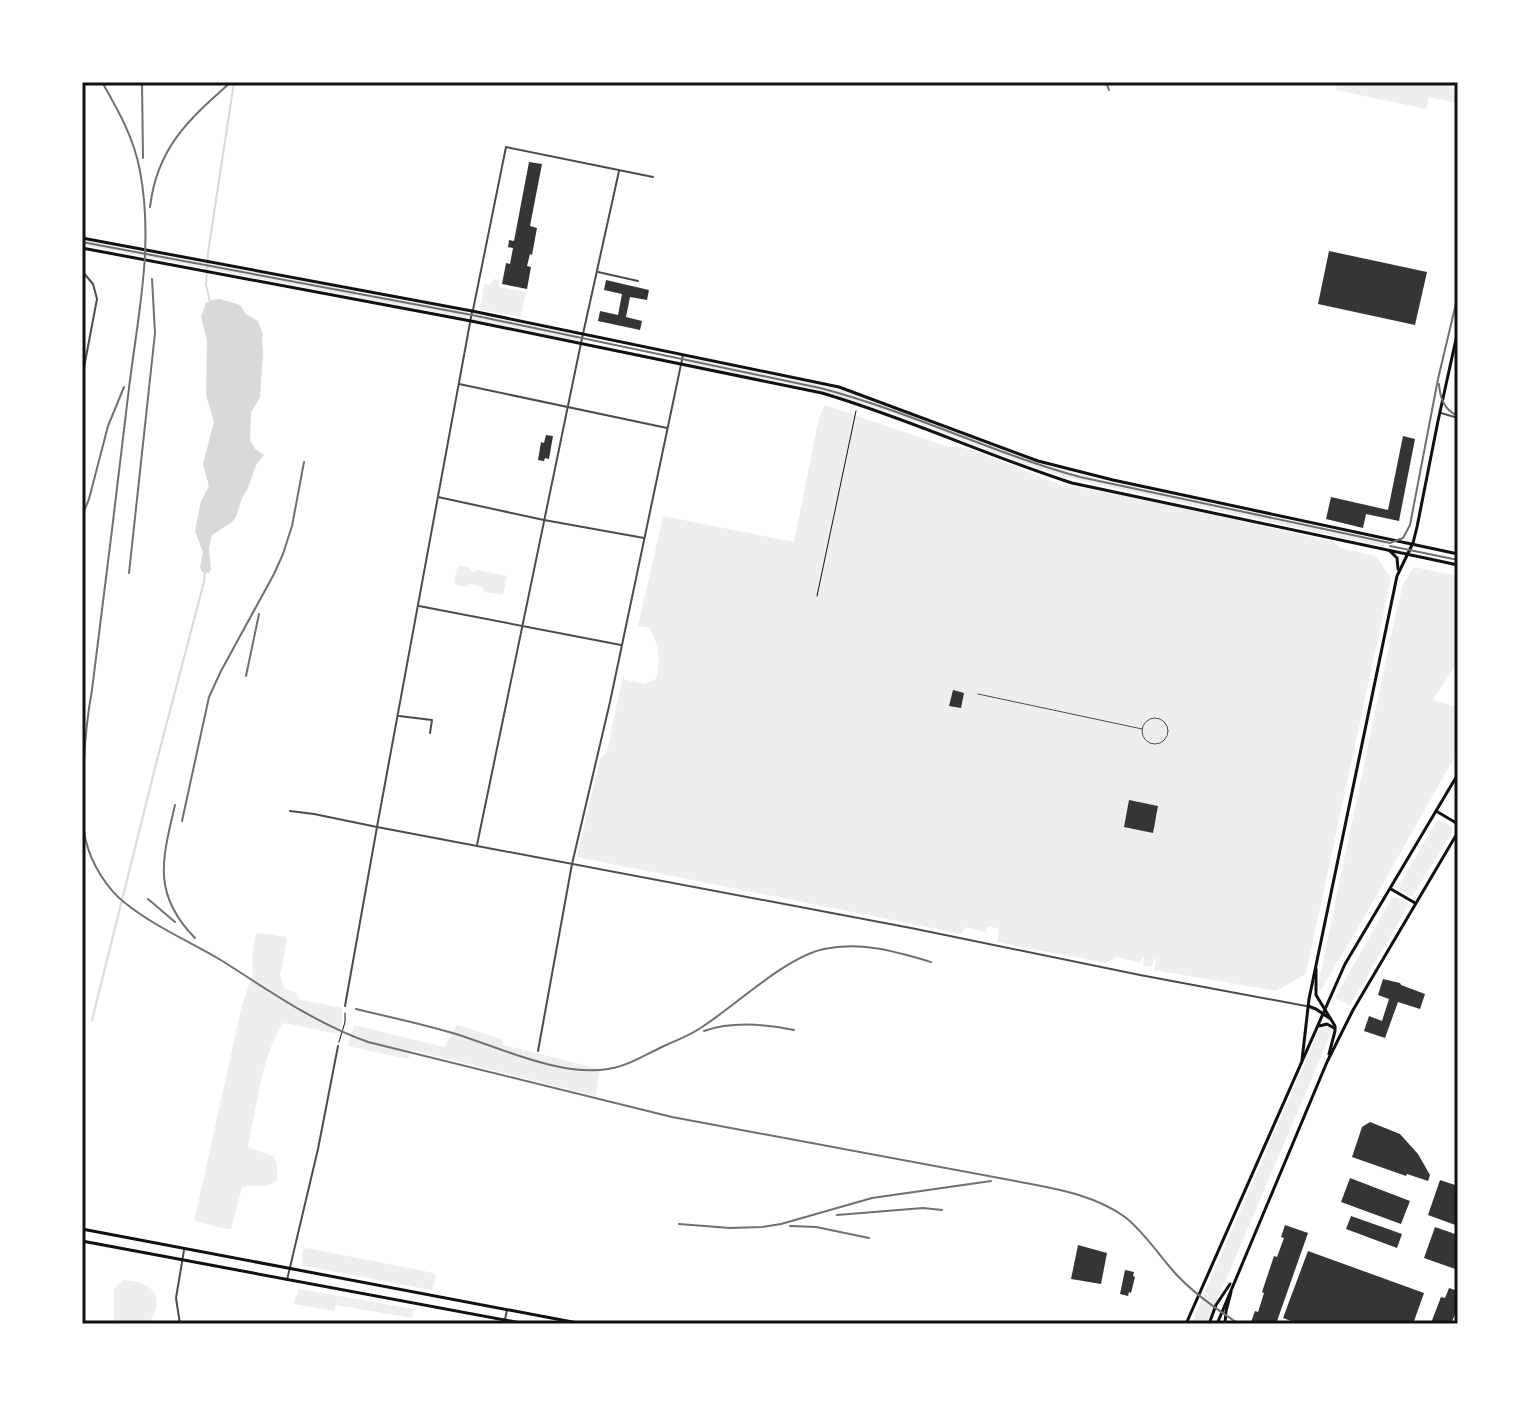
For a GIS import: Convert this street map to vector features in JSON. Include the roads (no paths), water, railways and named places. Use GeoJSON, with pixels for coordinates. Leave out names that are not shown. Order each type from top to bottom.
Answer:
{"type":"FeatureCollection","features":[{"type":"Feature","properties":{"kind":"main road"},"geometry":{"type":"LineString","coordinates":[[82,238],[472,311],[839,387],[1038,461],[1084,474],[1458,554]]}},
{"type":"Feature","properties":{"kind":"main road"},"geometry":{"type":"LineString","coordinates":[[82,248],[471,321],[822,393],[1072,483],[1458,565]]}},
{"type":"Feature","properties":{"kind":"main road"},"geometry":{"type":"LineString","coordinates":[[1397,576],[1412,545],[1458,330]]}},
{"type":"Feature","properties":{"kind":"main road"},"geometry":{"type":"LineString","coordinates":[[1302,1060],[1308,1006],[1397,576],[1398,561],[1390,551]]}},
{"type":"Feature","properties":{"kind":"main road"},"geometry":{"type":"LineString","coordinates":[[1186,1324],[1347,960],[1458,774]]}},
{"type":"Feature","properties":{"kind":"main road"},"geometry":{"type":"LineString","coordinates":[[1436,811],[1458,824]]}},
{"type":"Feature","properties":{"kind":"main road"},"geometry":{"type":"LineString","coordinates":[[1217,1324],[1327,1062],[1353,1010],[1458,832]]}},
{"type":"Feature","properties":{"kind":"main road"},"geometry":{"type":"LineString","coordinates":[[1389,888],[1415,903]]}},
{"type":"Feature","properties":{"kind":"main road"},"geometry":{"type":"LineString","coordinates":[[1316,969],[1315,992],[1323,1011],[1334,1023],[1335,1031],[1327,1062]]}},
{"type":"Feature","properties":{"kind":"main road"},"geometry":{"type":"LineString","coordinates":[[1308,1006],[1323,1011]]}},
{"type":"Feature","properties":{"kind":"main road"},"geometry":{"type":"LineString","coordinates":[[1316,1027],[1327,1024],[1335,1031]]}},
{"type":"Feature","properties":{"kind":"main road"},"geometry":{"type":"LineString","coordinates":[[82,1229],[583,1324]]}},
{"type":"Feature","properties":{"kind":"main road"},"geometry":{"type":"LineString","coordinates":[[82,1241],[526,1324]]}},
{"type":"Feature","properties":{"kind":"main road"},"geometry":{"type":"LineString","coordinates":[[1209,1324],[1216,1305],[1235,1278]]}},
{"type":"Feature","properties":{"kind":"main road"},"geometry":{"type":"LineString","coordinates":[[1225,1324],[1235,1278]]}},
{"type":"Feature","properties":{"kind":"main road"},"geometry":{"type":"LineString","coordinates":[[489,1317],[491,1307]]}},
{"type":"Feature","properties":{"kind":"street"},"geometry":{"type":"LineString","coordinates":[[345,1006],[472,311],[506,147],[653,177]]}},
{"type":"Feature","properties":{"kind":"street"},"geometry":{"type":"LineString","coordinates":[[476,846],[619,171]]}},
{"type":"Feature","properties":{"kind":"street"},"geometry":{"type":"LineString","coordinates":[[82,271],[93,284],[97,299],[82,378]]}},
{"type":"Feature","properties":{"kind":"street"},"geometry":{"type":"LineString","coordinates":[[597,272],[638,281]]}},
{"type":"Feature","properties":{"kind":"street"},"geometry":{"type":"LineString","coordinates":[[538,1051],[572,864],[683,354]]}},
{"type":"Feature","properties":{"kind":"street"},"geometry":{"type":"LineString","coordinates":[[459,384],[669,428]]}},
{"type":"Feature","properties":{"kind":"street"},"geometry":{"type":"LineString","coordinates":[[1440,413],[1458,418]]}},
{"type":"Feature","properties":{"kind":"street"},"geometry":{"type":"LineString","coordinates":[[438,497],[645,538]]}},
{"type":"Feature","properties":{"kind":"street"},"geometry":{"type":"LineString","coordinates":[[417,606],[622,645]]}},
{"type":"Feature","properties":{"kind":"street"},"geometry":{"type":"LineString","coordinates":[[978,694],[1142,729]]}},
{"type":"Feature","properties":{"kind":"street"},"geometry":{"type":"LineString","coordinates":[[398,716],[432,720],[430,733]]}},
{"type":"Feature","properties":{"kind":"street"},"geometry":{"type":"LineString","coordinates":[[1159,719],[1165,724],[1167,736],[1162,742],[1152,744],[1143,737],[1142,729],[1147,721],[1159,719]]}},
{"type":"Feature","properties":{"kind":"street"},"geometry":{"type":"LineString","coordinates":[[290,811],[1308,1006]]}},
{"type":"Feature","properties":{"kind":"street"},"geometry":{"type":"LineString","coordinates":[[287,1281],[338,1046]]}},
{"type":"Feature","properties":{"kind":"street"},"geometry":{"type":"LineString","coordinates":[[180,1324],[176,1298],[185,1249]]}},
{"type":"Feature","properties":{"kind":"street"},"geometry":{"type":"LineString","coordinates":[[505,1322],[507,1310]]}},
{"type":"Feature","properties":{"kind":"waterway"},"geometry":{"type":"LineString","coordinates":[[210,302],[206,285],[208,253],[234,82]]}},
{"type":"Feature","properties":{"kind":"waterway"},"geometry":{"type":"LineString","coordinates":[[92,1020],[205,571]]}},
{"type":"Feature","properties":{"kind":"tram line"},"geometry":{"type":"LineString","coordinates":[[82,242],[472,315],[820,388],[886,408],[1080,477],[1390,543],[1403,538],[1410,525],[1438,379],[1458,295]]}},
{"type":"Feature","properties":{"kind":"tram line"},"geometry":{"type":"LineString","coordinates":[[1439,384],[1444,403],[1458,416]]}},
{"type":"Feature","properties":{"kind":"tram line"},"geometry":{"type":"LineString","coordinates":[[1390,546],[1458,560]]}},
{"type":"Feature","properties":{"kind":"railway"},"geometry":{"type":"LineString","coordinates":[[102,82],[134,147],[144,199],[145,226],[140,307],[84,757],[85,836],[96,867],[112,890],[148,920],[330,1026],[368,1042],[672,1117],[1043,1186],[1091,1199],[1125,1217],[1189,1287],[1239,1324]]}},
{"type":"Feature","properties":{"kind":"railway"},"geometry":{"type":"LineString","coordinates":[[142,82],[143,158]]}},
{"type":"Feature","properties":{"kind":"railway"},"geometry":{"type":"LineString","coordinates":[[150,207],[167,152],[188,123],[231,82]]}},
{"type":"Feature","properties":{"kind":"railway"},"geometry":{"type":"LineString","coordinates":[[1106,82],[1109,90]]}},
{"type":"Feature","properties":{"kind":"railway"},"geometry":{"type":"LineString","coordinates":[[129,573],[155,333],[152,279]]}},
{"type":"Feature","properties":{"kind":"railway"},"geometry":{"type":"LineString","coordinates":[[82,516],[108,426],[124,387]]}},
{"type":"Feature","properties":{"kind":"railway"},"geometry":{"type":"LineString","coordinates":[[182,821],[209,697],[283,554],[292,526],[304,462]]}},
{"type":"Feature","properties":{"kind":"railway"},"geometry":{"type":"LineString","coordinates":[[246,676],[259,614]]}},
{"type":"Feature","properties":{"kind":"railway"},"geometry":{"type":"LineString","coordinates":[[175,805],[164,860],[166,891],[181,922],[195,938]]}},
{"type":"Feature","properties":{"kind":"railway"},"geometry":{"type":"LineString","coordinates":[[148,899],[175,922]]}},
{"type":"Feature","properties":{"kind":"railway"},"geometry":{"type":"LineString","coordinates":[[356,1009],[444,1030],[551,1065],[571,1069],[608,1069],[630,1063],[693,1032],[778,971],[824,949],[865,947],[931,962]]}},
{"type":"Feature","properties":{"kind":"railway"},"geometry":{"type":"LineString","coordinates":[[704,1031],[749,1024],[794,1030]]}},
{"type":"Feature","properties":{"kind":"railway"},"geometry":{"type":"LineString","coordinates":[[679,1224],[762,1227],[872,1198],[991,1181]]}},
{"type":"Feature","properties":{"kind":"railway"},"geometry":{"type":"LineString","coordinates":[[837,1215],[923,1208],[942,1210]]}},
{"type":"Feature","properties":{"kind":"railway"},"geometry":{"type":"LineString","coordinates":[[790,1226],[816,1227],[869,1238]]}}]}
